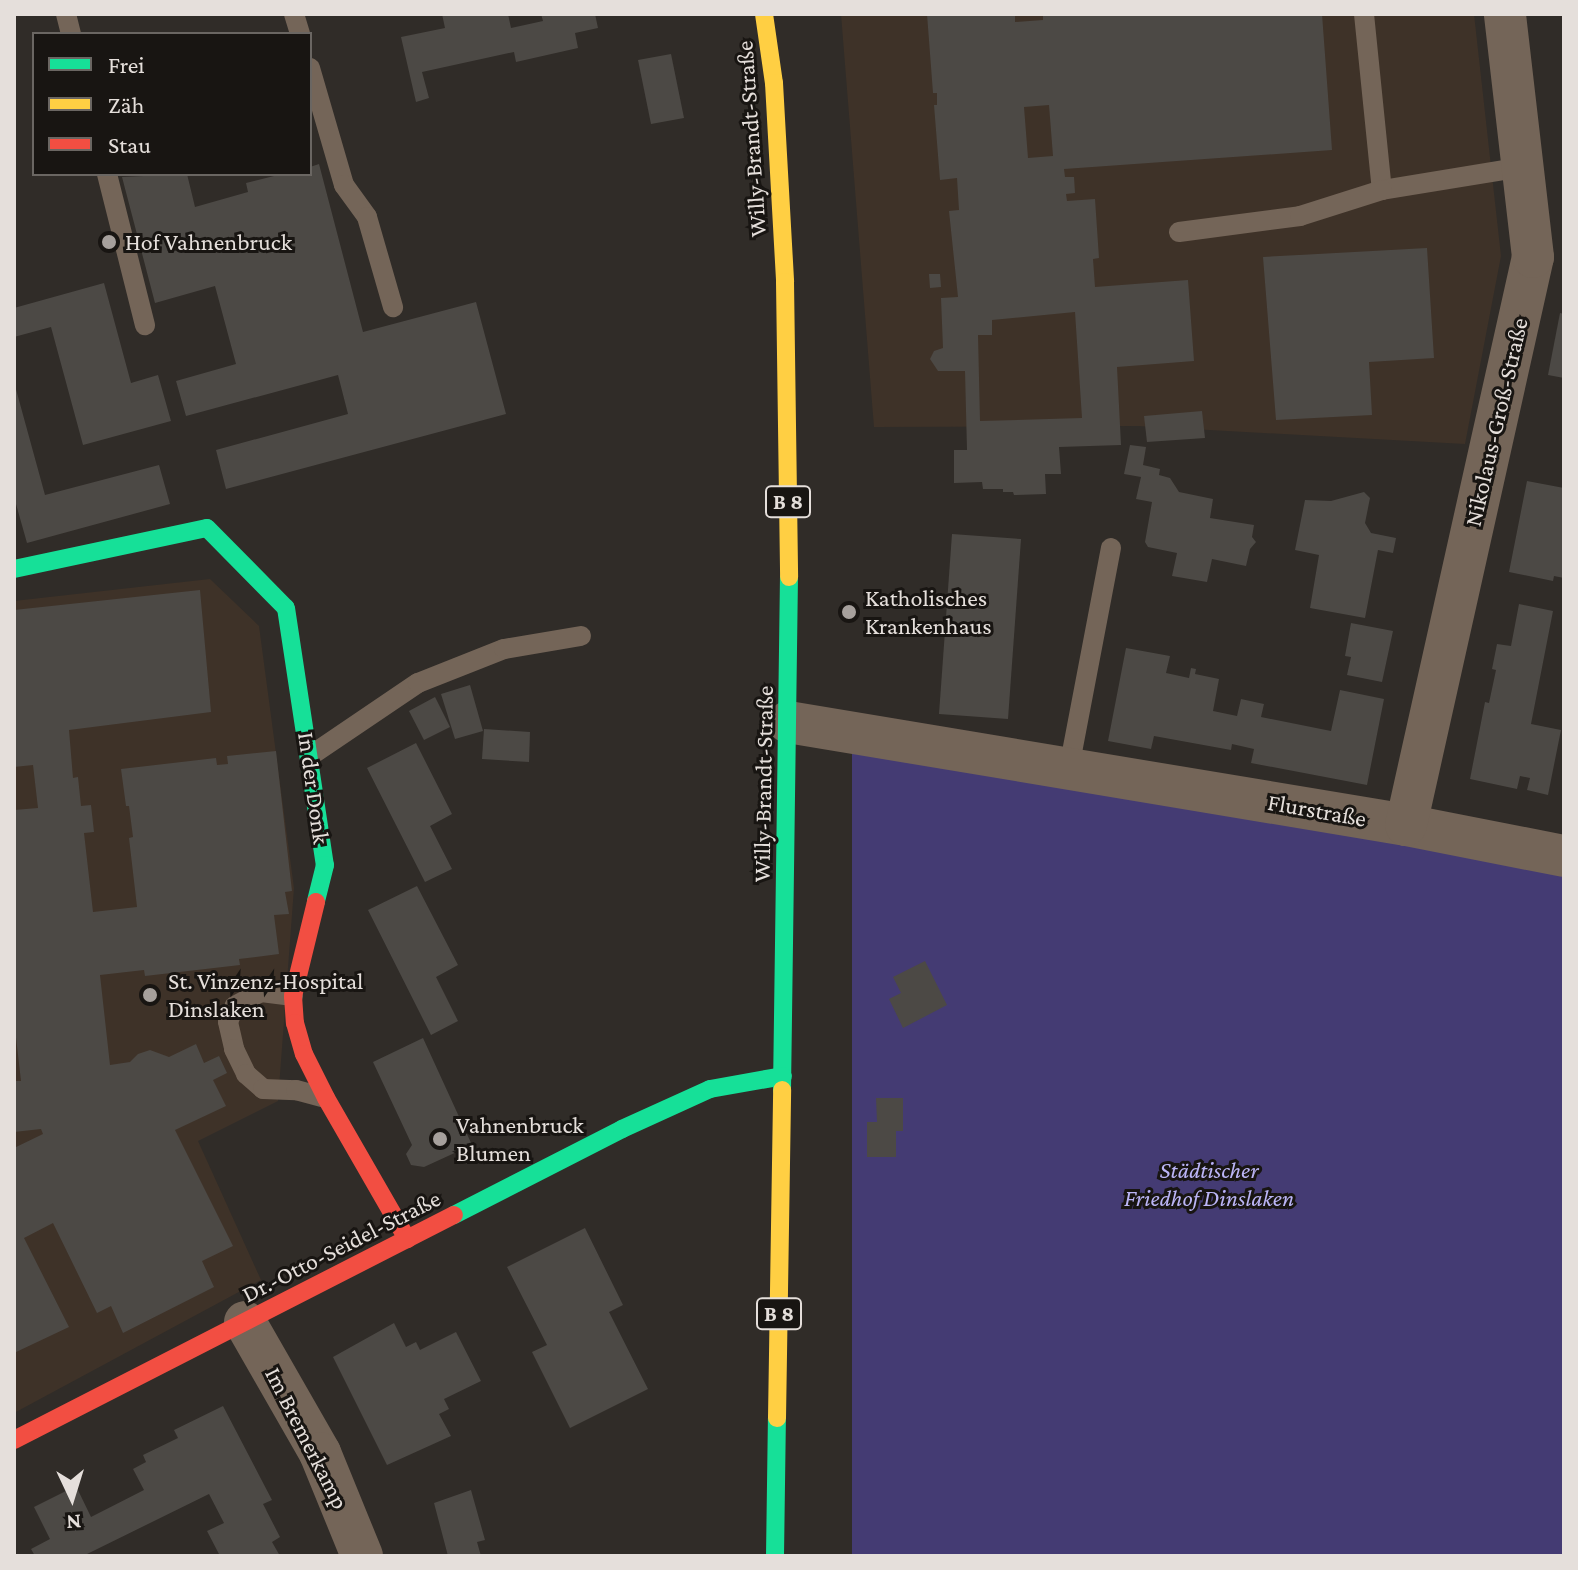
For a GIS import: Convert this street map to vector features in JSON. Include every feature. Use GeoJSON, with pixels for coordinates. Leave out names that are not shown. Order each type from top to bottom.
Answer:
{"type":"FeatureCollection","features":[{"type":"Feature","properties":{"kind":"street","name":"Willy-Brandt-Straße"},"geometry":{"type":"LineString","coordinates":[[764,14],[774,83],[785,282],[788,722],[775,1556]]}},
{"type":"Feature","properties":{"kind":"street","name":"Nikolaus-Groß-Straße"},"geometry":{"type":"LineString","coordinates":[[1406,825],[1548,256],[1523,167],[1505,14]]}},
{"type":"Feature","properties":{"kind":"street","name":"In der Donk"},"geometry":{"type":"LineString","coordinates":[[16,564],[207,528],[286,608],[325,865],[293,996],[295,1023],[304,1054],[326,1098],[407,1239]]}},
{"type":"Feature","properties":{"kind":"street","name":"Flurstraße"},"geometry":{"type":"LineString","coordinates":[[788,722],[1406,825],[1564,856]]}},
{"type":"Feature","properties":{"kind":"street","name":"Dr.-Otto-Seidel-Straße"},"geometry":{"type":"LineString","coordinates":[[14,1440],[407,1239],[710,1089],[783,1076]]}},
{"type":"Feature","properties":{"kind":"street","name":"Im Bremerkamp"},"geometry":{"type":"LineString","coordinates":[[245,1322],[320,1453],[362,1556]]}},
{"type":"Feature","properties":{"kind":"lane"},"geometry":{"type":"LineString","coordinates":[[1364,14],[1382,190]]}},
{"type":"Feature","properties":{"kind":"lane"},"geometry":{"type":"LineString","coordinates":[[312,75],[344,185],[367,217],[393,307]]}},
{"type":"Feature","properties":{"kind":"lane"},"geometry":{"type":"LineString","coordinates":[[1179,232],[1300,216],[1382,190],[1523,167]]}},
{"type":"Feature","properties":{"kind":"lane"},"geometry":{"type":"LineString","coordinates":[[108,176],[145,325]]}},
{"type":"Feature","properties":{"kind":"lane"},"geometry":{"type":"LineString","coordinates":[[1069,768],[1111,548]]}},
{"type":"Feature","properties":{"kind":"lane"},"geometry":{"type":"LineString","coordinates":[[310,756],[418,683],[504,649],[581,636]]}},
{"type":"Feature","properties":{"kind":"lane"},"geometry":{"type":"LineString","coordinates":[[293,996],[261,992],[235,1006],[228,1022],[234,1049],[246,1074],[263,1089],[296,1090],[326,1098]]}},
{"type":"Feature","properties":{"kind":"shaded area"},"geometry":{"type":"Polygon","coordinates":[[[841,14],[1474,14],[1501,256],[1465,444],[1138,426],[874,427],[841,14]]]}},
{"type":"Feature","properties":{"kind":"shaded area","name":"St. Vinzenz-Hospital Dinslaken"},"geometry":{"type":"Polygon","coordinates":[[[210,579],[259,626],[294,888],[278,1101],[198,1141],[261,1280],[14,1413],[14,601],[210,579]]]}},
{"type":"Feature","properties":{"kind":"green space","name":"Städtischer Friedhof Dinslaken"},"geometry":{"type":"Polygon","coordinates":[[[852,741],[1564,867],[1564,1556],[852,1556],[852,741]]]}},
{"type":"Feature","properties":{"kind":"building"},"geometry":{"type":"Polygon","coordinates":[[[442,14],[508,14],[511,28],[543,21],[541,14],[595,14],[598,28],[575,33],[578,48],[516,62],[514,52],[422,72],[429,98],[416,102],[401,37],[445,28],[442,14]]]}},
{"type":"Feature","properties":{"kind":"building"},"geometry":{"type":"Polygon","coordinates":[[[927,14],[1015,14],[1015,22],[1043,20],[1043,14],[1322,14],[1332,150],[1064,169],[1065,177],[1074,177],[1075,193],[1066,194],[1067,201],[1095,199],[1099,258],[1093,259],[1095,287],[1188,280],[1194,361],[1117,367],[1121,445],[1059,447],[1061,474],[1045,474],[1046,494],[1014,495],[1013,492],[1003,492],[1003,489],[983,489],[982,482],[954,483],[954,450],[967,450],[965,371],[938,371],[930,359],[934,351],[943,348],[941,298],[958,297],[949,211],[959,210],[957,178],[940,180],[934,105],[937,105],[937,93],[933,93],[927,14]],[[1049,105],[1024,107],[1028,158],[1053,156],[1049,105]],[[1075,312],[992,320],[992,335],[978,335],[980,421],[1082,418],[1075,312]]]}},
{"type":"Feature","properties":{"kind":"building"},"geometry":{"type":"Polygon","coordinates":[[[671,54],[684,118],[651,124],[638,60],[671,54]]]}},
{"type":"Feature","properties":{"kind":"building"},"geometry":{"type":"Polygon","coordinates":[[[319,164],[363,332],[476,302],[506,414],[226,489],[216,450],[348,414],[338,375],[186,416],[176,381],[236,364],[215,286],[155,303],[122,177],[187,176],[195,207],[248,192],[246,183],[274,176],[312,176],[312,166],[319,164]]]}},
{"type":"Feature","properties":{"kind":"building"},"geometry":{"type":"Polygon","coordinates":[[[1427,248],[1434,358],[1369,362],[1372,415],[1276,420],[1263,257],[1427,248]]]}},
{"type":"Feature","properties":{"kind":"building"},"geometry":{"type":"Polygon","coordinates":[[[929,274],[940,274],[941,287],[930,288],[929,274]]]}},
{"type":"Feature","properties":{"kind":"building"},"geometry":{"type":"Polygon","coordinates":[[[104,283],[131,383],[158,375],[171,421],[83,445],[51,327],[14,337],[14,308],[104,283]]]}},
{"type":"Feature","properties":{"kind":"building"},"geometry":{"type":"Polygon","coordinates":[[[1560,313],[1564,314],[1564,378],[1548,375],[1560,313]]]}},
{"type":"Feature","properties":{"kind":"building"},"geometry":{"type":"Polygon","coordinates":[[[14,382],[45,495],[159,465],[170,504],[27,543],[14,497],[14,382]]]}},
{"type":"Feature","properties":{"kind":"building"},"geometry":{"type":"Polygon","coordinates":[[[1202,411],[1205,438],[1147,442],[1144,416],[1202,411]]]}},
{"type":"Feature","properties":{"kind":"building"},"geometry":{"type":"Polygon","coordinates":[[[1130,445],[1146,447],[1143,465],[1160,469],[1159,475],[1170,478],[1179,492],[1213,499],[1210,518],[1254,525],[1252,537],[1256,542],[1250,549],[1246,566],[1212,559],[1207,582],[1172,576],[1177,553],[1148,547],[1145,542],[1152,502],[1136,499],[1141,477],[1124,474],[1130,445]]]}},
{"type":"Feature","properties":{"kind":"building"},"geometry":{"type":"Polygon","coordinates":[[[1527,481],[1564,488],[1564,578],[1554,576],[1553,581],[1509,572],[1527,481]]]}},
{"type":"Feature","properties":{"kind":"building"},"geometry":{"type":"Polygon","coordinates":[[[1364,492],[1370,498],[1365,523],[1371,533],[1396,538],[1393,553],[1378,550],[1365,618],[1310,608],[1319,555],[1295,550],[1305,500],[1331,501],[1364,492]]]}},
{"type":"Feature","properties":{"kind":"building"},"geometry":{"type":"Polygon","coordinates":[[[952,534],[1021,539],[1008,719],[939,714],[952,534]]]}},
{"type":"Feature","properties":{"kind":"building","name":"St. Vinzenz-Hospital Dinslaken"},"geometry":{"type":"Polygon","coordinates":[[[200,590],[211,712],[69,730],[73,778],[78,777],[81,806],[91,805],[94,832],[84,833],[93,912],[137,907],[129,838],[133,837],[121,769],[216,758],[217,765],[228,764],[227,756],[276,751],[292,891],[285,892],[289,914],[274,915],[279,954],[239,959],[240,965],[145,976],[144,970],[100,975],[110,1065],[130,1062],[138,1054],[150,1050],[169,1057],[196,1044],[204,1063],[219,1056],[227,1073],[213,1080],[226,1106],[175,1130],[233,1246],[202,1261],[214,1287],[123,1333],[111,1306],[97,1313],[53,1223],[24,1238],[69,1327],[14,1353],[14,1148],[43,1134],[41,1129],[14,1132],[14,1081],[21,1081],[14,1020],[14,810],[38,808],[33,765],[14,767],[14,610],[200,590]]]}},
{"type":"Feature","properties":{"kind":"building"},"geometry":{"type":"Polygon","coordinates":[[[1519,604],[1553,611],[1531,724],[1561,730],[1548,795],[1527,790],[1530,778],[1520,776],[1517,789],[1470,779],[1485,702],[1489,703],[1496,670],[1492,669],[1497,644],[1511,646],[1519,604]]]}},
{"type":"Feature","properties":{"kind":"building"},"geometry":{"type":"Polygon","coordinates":[[[1351,623],[1393,631],[1382,682],[1347,675],[1351,657],[1345,656],[1351,623]]]}},
{"type":"Feature","properties":{"kind":"building"},"geometry":{"type":"Polygon","coordinates":[[[1126,648],[1170,656],[1166,673],[1189,678],[1191,668],[1196,669],[1195,674],[1219,679],[1213,711],[1237,716],[1241,699],[1264,704],[1261,717],[1331,731],[1340,690],[1384,699],[1367,785],[1251,763],[1254,749],[1232,744],[1231,750],[1154,736],[1151,749],[1108,741],[1126,648]]]}},
{"type":"Feature","properties":{"kind":"building"},"geometry":{"type":"Polygon","coordinates":[[[470,685],[483,731],[455,739],[441,694],[470,685]]]}},
{"type":"Feature","properties":{"kind":"building"},"geometry":{"type":"Polygon","coordinates":[[[435,697],[450,727],[424,740],[409,711],[435,697]]]}},
{"type":"Feature","properties":{"kind":"building"},"geometry":{"type":"Polygon","coordinates":[[[484,729],[530,732],[529,762],[482,759],[484,729]]]}},
{"type":"Feature","properties":{"kind":"building"},"geometry":{"type":"Polygon","coordinates":[[[416,743],[452,814],[430,826],[452,869],[425,882],[367,768],[416,743]]]}},
{"type":"Feature","properties":{"kind":"building"},"geometry":{"type":"Polygon","coordinates":[[[417,886],[458,965],[436,977],[458,1021],[431,1035],[368,910],[417,886]]]}},
{"type":"Feature","properties":{"kind":"building"},"geometry":{"type":"Polygon","coordinates":[[[925,961],[947,1005],[903,1028],[889,999],[901,993],[893,977],[925,961]]]}},
{"type":"Feature","properties":{"kind":"building"},"geometry":{"type":"Polygon","coordinates":[[[423,1038],[472,1145],[424,1167],[411,1165],[406,1154],[412,1145],[373,1062],[423,1038]]]}},
{"type":"Feature","properties":{"kind":"building"},"geometry":{"type":"Polygon","coordinates":[[[876,1098],[903,1098],[903,1131],[896,1131],[896,1157],[867,1157],[867,1122],[877,1122],[876,1098]]]}},
{"type":"Feature","properties":{"kind":"building"},"geometry":{"type":"Polygon","coordinates":[[[585,1228],[623,1305],[609,1312],[648,1389],[570,1428],[532,1352],[547,1345],[507,1267],[585,1228]]]}},
{"type":"Feature","properties":{"kind":"building"},"geometry":{"type":"Polygon","coordinates":[[[394,1323],[406,1347],[416,1342],[420,1350],[456,1332],[481,1381],[444,1399],[449,1409],[439,1414],[451,1436],[387,1465],[333,1357],[394,1323]]]}},
{"type":"Feature","properties":{"kind":"building"},"geometry":{"type":"Polygon","coordinates":[[[223,1406],[272,1500],[263,1504],[280,1537],[272,1542],[280,1556],[220,1556],[207,1531],[224,1523],[209,1494],[83,1556],[35,1556],[31,1549],[50,1539],[34,1507],[76,1486],[91,1517],[144,1490],[133,1469],[146,1462],[143,1455],[178,1438],[174,1430],[223,1406]]]}},
{"type":"Feature","properties":{"kind":"building"},"geometry":{"type":"Polygon","coordinates":[[[471,1490],[485,1540],[477,1542],[481,1556],[448,1556],[434,1503],[471,1490]]]}},
{"type":"Feature","properties":{"kind":"traffic: fast"},"geometry":{"type":"LineString","coordinates":[[14,569],[207,528],[286,608],[325,865],[316,902]]}},
{"type":"Feature","properties":{"kind":"traffic: fast"},"geometry":{"type":"LineString","coordinates":[[782,1090],[789,577]]}},
{"type":"Feature","properties":{"kind":"traffic: fast"},"geometry":{"type":"LineString","coordinates":[[454,1215],[622,1129],[710,1089],[783,1076]]}},
{"type":"Feature","properties":{"kind":"traffic: fast"},"geometry":{"type":"LineString","coordinates":[[775,1556],[777,1418]]}},
{"type":"Feature","properties":{"kind":"traffic: slow"},"geometry":{"type":"LineString","coordinates":[[764,14],[774,83],[785,282],[789,577]]}},
{"type":"Feature","properties":{"kind":"traffic: slow"},"geometry":{"type":"LineString","coordinates":[[777,1418],[782,1090]]}},
{"type":"Feature","properties":{"kind":"traffic: jam"},"geometry":{"type":"LineString","coordinates":[[316,902],[293,996],[295,1023],[304,1054],[326,1098],[407,1239]]}},
{"type":"Feature","properties":{"kind":"traffic: jam"},"geometry":{"type":"LineString","coordinates":[[14,1440],[454,1215]]}},
{"type":"Feature","properties":{"kind":"place","name":"Hof Vahnenbruck"},"geometry":{"type":"Point","coordinates":[109,242]}},
{"type":"Feature","properties":{"kind":"place","name":"Katholisches Krankenhaus"},"geometry":{"type":"Point","coordinates":[849,612]}},
{"type":"Feature","properties":{"kind":"place","name":"St. Vinzenz-Hospital Dinslaken"},"geometry":{"type":"Point","coordinates":[150,995]}},
{"type":"Feature","properties":{"kind":"place","name":"Vahnenbruck Blumen"},"geometry":{"type":"Point","coordinates":[440,1139]}}]}
